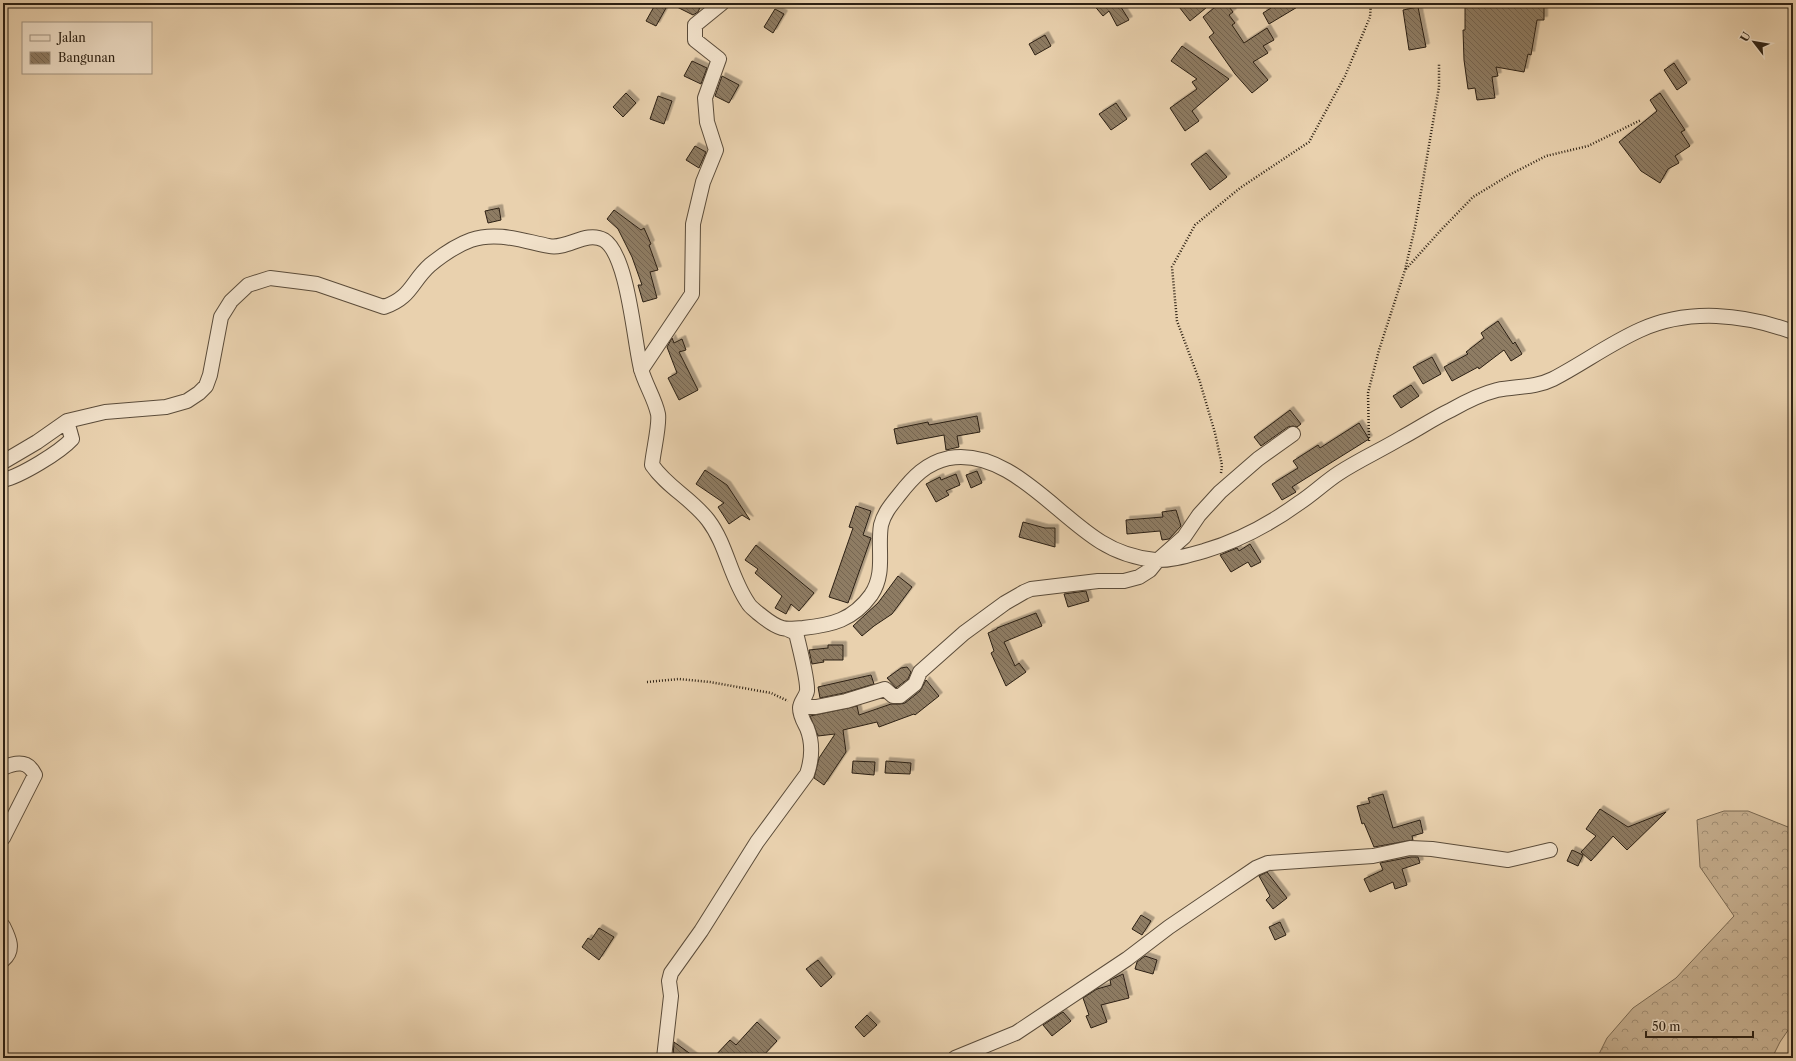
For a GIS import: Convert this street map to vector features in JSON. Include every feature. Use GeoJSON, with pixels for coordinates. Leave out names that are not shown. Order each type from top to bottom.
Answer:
{"type":"FeatureCollection","features":[{"type":"Feature","properties":{"kind":"street"},"geometry":{"type":"LineString","coordinates":[[641,370],[692,294],[693,224],[703,182],[716,150],[707,122],[705,98],[720,58],[695,40],[694,25],[722,3]]}},
{"type":"Feature","properties":{"kind":"street"},"geometry":{"type":"LineString","coordinates":[[3,462],[37,442],[67,421],[105,412],[166,407],[187,401],[199,393],[206,386],[210,375],[222,317],[231,301],[248,285],[270,278],[317,284],[384,307],[406,295],[430,266],[448,253],[471,240],[490,236],[529,241],[557,248],[592,237],[603,240],[611,247],[623,278],[630,303],[641,370],[658,415],[652,465],[658,475],[672,488],[692,502],[717,532],[749,605],[772,624],[796,633],[805,674],[807,691],[800,707],[802,717],[808,730],[811,749],[811,763],[806,774],[757,842],[701,931],[672,973],[669,981],[672,996],[664,1058]]}},
{"type":"Feature","properties":{"kind":"street"},"geometry":{"type":"LineString","coordinates":[[786,629],[826,626],[844,620],[858,610],[870,595],[878,581],[881,563],[882,523],[888,508],[909,480],[926,467],[942,460],[960,456],[981,458],[1003,467],[1101,543],[1127,555],[1158,560],[1201,552],[1247,535],[1266,525],[1298,504],[1338,473],[1446,412],[1491,392],[1532,386],[1550,381],[1602,350],[1642,329],[1670,320],[1698,316],[1724,316],[1753,319],[1793,332]]}},
{"type":"Feature","properties":{"kind":"street"},"geometry":{"type":"LineString","coordinates":[[3,480],[40,462],[66,446],[72,438],[67,421]]}},
{"type":"Feature","properties":{"kind":"street"},"geometry":{"type":"LineString","coordinates":[[800,707],[816,707],[846,701],[885,689],[893,696],[900,696],[915,684],[920,672],[964,633],[1005,603],[1031,589],[1098,581],[1124,581],[1139,577],[1150,570],[1158,560],[1184,537],[1199,515],[1220,492],[1258,459],[1293,434]]}},
{"type":"Feature","properties":{"kind":"street"},"geometry":{"type":"LineString","coordinates":[[3,768],[11,764],[22,763],[28,766],[35,775],[3,838]]}},
{"type":"Feature","properties":{"kind":"street"},"geometry":{"type":"LineString","coordinates":[[955,1058],[1016,1033],[1127,959],[1169,927],[1256,868],[1268,863],[1373,856],[1410,848],[1432,849],[1508,860],[1550,850]]}},
{"type":"Feature","properties":{"kind":"street"},"geometry":{"type":"LineString","coordinates":[[3,926],[10,940],[11,947],[8,956],[3,960]]}},
{"type":"Feature","properties":{"kind":"path"},"geometry":{"type":"LineString","coordinates":[[1220,492],[1222,465],[1215,433],[1200,382],[1177,321],[1172,266],[1195,226],[1240,188],[1309,142],[1345,76],[1370,17],[1371,3]]}},
{"type":"Feature","properties":{"kind":"path"},"geometry":{"type":"LineString","coordinates":[[1369,456],[1368,393],[1379,350],[1405,270],[1415,227],[1439,87],[1439,63]]}},
{"type":"Feature","properties":{"kind":"path"},"geometry":{"type":"LineString","coordinates":[[1405,270],[1473,197],[1511,174],[1546,156],[1588,146],[1641,120]]}},
{"type":"Feature","properties":{"kind":"path"},"geometry":{"type":"LineString","coordinates":[[647,682],[679,679],[710,682],[771,693],[800,707]]}},
{"type":"Feature","properties":{"kind":"green space"},"geometry":{"type":"Polygon","coordinates":[[[1724,811],[1748,811],[1793,829],[1793,1023],[1780,1042],[1772,1058],[1597,1058],[1607,1038],[1633,1008],[1676,978],[1734,916],[1700,867],[1697,820],[1724,811]]]}},
{"type":"Feature","properties":{"kind":"building"},"geometry":{"type":"Polygon","coordinates":[[[656,3],[666,8],[656,26],[646,21],[656,3]]]}},
{"type":"Feature","properties":{"kind":"building"},"geometry":{"type":"Polygon","coordinates":[[[669,3],[702,3],[698,12],[693,15],[669,3]]]}},
{"type":"Feature","properties":{"kind":"building"},"geometry":{"type":"Polygon","coordinates":[[[1092,3],[1120,3],[1119,4],[1129,20],[1117,26],[1109,11],[1103,16],[1092,3]]]}},
{"type":"Feature","properties":{"kind":"building"},"geometry":{"type":"Polygon","coordinates":[[[1176,3],[1212,3],[1190,21],[1176,3]]]}},
{"type":"Feature","properties":{"kind":"building"},"geometry":{"type":"Polygon","coordinates":[[[1220,3],[1226,3],[1233,12],[1229,15],[1235,23],[1232,25],[1244,43],[1267,28],[1274,40],[1263,46],[1268,53],[1253,62],[1268,80],[1252,93],[1235,74],[1209,37],[1214,33],[1203,17],[1220,3]]]}},
{"type":"Feature","properties":{"kind":"building"},"geometry":{"type":"Polygon","coordinates":[[[1269,3],[1304,3],[1269,24],[1263,13],[1271,8],[1269,3]]]}},
{"type":"Feature","properties":{"kind":"building"},"geometry":{"type":"Polygon","coordinates":[[[1465,3],[1544,3],[1544,20],[1537,20],[1531,55],[1528,54],[1524,72],[1496,67],[1498,76],[1492,77],[1495,98],[1477,100],[1475,88],[1468,89],[1464,60],[1463,30],[1465,30],[1465,3]]]}},
{"type":"Feature","properties":{"kind":"building"},"geometry":{"type":"Polygon","coordinates":[[[1418,7],[1426,47],[1409,50],[1403,10],[1418,7]]]}},
{"type":"Feature","properties":{"kind":"building"},"geometry":{"type":"Polygon","coordinates":[[[775,9],[784,14],[773,33],[764,27],[775,9]]]}},
{"type":"Feature","properties":{"kind":"building"},"geometry":{"type":"Polygon","coordinates":[[[1045,35],[1051,46],[1035,55],[1029,44],[1045,35]]]}},
{"type":"Feature","properties":{"kind":"building"},"geometry":{"type":"Polygon","coordinates":[[[1182,46],[1229,79],[1192,111],[1199,121],[1185,131],[1170,108],[1197,89],[1192,82],[1197,79],[1171,61],[1182,46]]]}},
{"type":"Feature","properties":{"kind":"building"},"geometry":{"type":"Polygon","coordinates":[[[692,61],[707,68],[701,84],[684,76],[692,61]]]}},
{"type":"Feature","properties":{"kind":"building"},"geometry":{"type":"Polygon","coordinates":[[[1674,63],[1687,83],[1677,90],[1664,70],[1674,63]]]}},
{"type":"Feature","properties":{"kind":"building"},"geometry":{"type":"Polygon","coordinates":[[[722,76],[739,85],[729,103],[715,96],[722,76]]]}},
{"type":"Feature","properties":{"kind":"building"},"geometry":{"type":"Polygon","coordinates":[[[626,93],[636,103],[623,117],[613,107],[626,93]]]}},
{"type":"Feature","properties":{"kind":"building"},"geometry":{"type":"Polygon","coordinates":[[[1660,93],[1685,130],[1681,132],[1690,146],[1675,156],[1679,163],[1668,169],[1660,183],[1641,171],[1619,142],[1657,111],[1650,100],[1660,93]]]}},
{"type":"Feature","properties":{"kind":"building"},"geometry":{"type":"Polygon","coordinates":[[[658,96],[672,101],[664,124],[650,119],[658,96]]]}},
{"type":"Feature","properties":{"kind":"building"},"geometry":{"type":"Polygon","coordinates":[[[1116,103],[1127,119],[1111,130],[1099,114],[1116,103]]]}},
{"type":"Feature","properties":{"kind":"building"},"geometry":{"type":"Polygon","coordinates":[[[695,146],[706,152],[699,168],[686,160],[695,146]]]}},
{"type":"Feature","properties":{"kind":"building"},"geometry":{"type":"Polygon","coordinates":[[[1206,153],[1227,177],[1210,190],[1191,164],[1206,153]]]}},
{"type":"Feature","properties":{"kind":"building"},"geometry":{"type":"Polygon","coordinates":[[[499,208],[501,220],[488,223],[485,211],[499,208]]]}},
{"type":"Feature","properties":{"kind":"building"},"geometry":{"type":"Polygon","coordinates":[[[614,210],[641,230],[644,228],[651,244],[649,245],[658,270],[650,272],[657,298],[643,302],[638,285],[642,285],[632,257],[618,229],[607,219],[614,210]]]}},
{"type":"Feature","properties":{"kind":"building"},"geometry":{"type":"Polygon","coordinates":[[[1498,321],[1513,344],[1515,342],[1522,354],[1511,361],[1504,350],[1479,369],[1478,367],[1452,381],[1444,367],[1468,354],[1466,352],[1484,338],[1481,333],[1498,321]]]}},
{"type":"Feature","properties":{"kind":"building"},"geometry":{"type":"Polygon","coordinates":[[[672,338],[674,343],[682,339],[686,350],[679,352],[698,390],[679,400],[668,378],[677,373],[667,347],[672,338]]]}},
{"type":"Feature","properties":{"kind":"building"},"geometry":{"type":"Polygon","coordinates":[[[1432,357],[1441,374],[1423,384],[1413,367],[1432,357]]]}},
{"type":"Feature","properties":{"kind":"building"},"geometry":{"type":"Polygon","coordinates":[[[1411,385],[1419,396],[1401,408],[1393,396],[1411,385]]]}},
{"type":"Feature","properties":{"kind":"building"},"geometry":{"type":"Polygon","coordinates":[[[1290,410],[1301,424],[1297,427],[1288,427],[1261,446],[1254,437],[1290,410]]]}},
{"type":"Feature","properties":{"kind":"building"},"geometry":{"type":"Polygon","coordinates":[[[977,416],[980,432],[957,436],[959,447],[946,450],[944,435],[897,444],[894,429],[928,422],[929,425],[977,416]]]}},
{"type":"Feature","properties":{"kind":"building"},"geometry":{"type":"Polygon","coordinates":[[[1359,423],[1369,439],[1292,487],[1296,492],[1282,500],[1272,484],[1298,468],[1293,461],[1318,445],[1320,448],[1359,423]]]}},
{"type":"Feature","properties":{"kind":"building"},"geometry":{"type":"Polygon","coordinates":[[[705,470],[727,485],[750,520],[742,515],[729,524],[718,507],[724,503],[696,484],[705,470]]]}},
{"type":"Feature","properties":{"kind":"building"},"geometry":{"type":"Polygon","coordinates":[[[977,471],[982,483],[971,488],[966,475],[977,471]]]}},
{"type":"Feature","properties":{"kind":"building"},"geometry":{"type":"Polygon","coordinates":[[[956,474],[960,485],[946,491],[949,495],[936,502],[926,484],[940,477],[941,480],[956,474]]]}},
{"type":"Feature","properties":{"kind":"building"},"geometry":{"type":"Polygon","coordinates":[[[856,506],[871,511],[863,535],[871,538],[848,603],[829,597],[853,528],[849,527],[856,506]]]}},
{"type":"Feature","properties":{"kind":"building"},"geometry":{"type":"Polygon","coordinates":[[[1176,510],[1181,526],[1169,539],[1162,540],[1160,531],[1127,534],[1126,520],[1163,517],[1162,512],[1176,510]]]}},
{"type":"Feature","properties":{"kind":"building"},"geometry":{"type":"Polygon","coordinates":[[[1023,522],[1045,528],[1055,528],[1055,547],[1019,537],[1023,522]]]}},
{"type":"Feature","properties":{"kind":"building"},"geometry":{"type":"Polygon","coordinates":[[[1250,544],[1261,562],[1251,567],[1248,562],[1231,572],[1220,555],[1237,548],[1239,551],[1250,544]]]}},
{"type":"Feature","properties":{"kind":"building"},"geometry":{"type":"Polygon","coordinates":[[[756,545],[814,593],[799,611],[791,604],[786,614],[775,608],[782,596],[755,573],[758,569],[745,560],[756,545]]]}},
{"type":"Feature","properties":{"kind":"building"},"geometry":{"type":"Polygon","coordinates":[[[898,576],[912,587],[892,614],[862,636],[853,626],[878,603],[898,576]]]}},
{"type":"Feature","properties":{"kind":"building"},"geometry":{"type":"Polygon","coordinates":[[[1086,591],[1089,601],[1068,607],[1064,594],[1086,591]]]}},
{"type":"Feature","properties":{"kind":"building"},"geometry":{"type":"Polygon","coordinates":[[[1036,613],[1042,626],[1004,642],[1015,666],[1019,663],[1026,672],[1006,686],[991,653],[994,651],[988,633],[1036,613]]]}},
{"type":"Feature","properties":{"kind":"building"},"geometry":{"type":"Polygon","coordinates":[[[828,645],[843,645],[843,660],[823,660],[824,662],[812,664],[809,650],[828,648],[828,645]]]}},
{"type":"Feature","properties":{"kind":"building"},"geometry":{"type":"Polygon","coordinates":[[[907,667],[911,672],[908,679],[896,688],[887,678],[901,668],[907,667]]]}},
{"type":"Feature","properties":{"kind":"building"},"geometry":{"type":"Polygon","coordinates":[[[871,675],[874,684],[820,698],[818,687],[871,675]]]}},
{"type":"Feature","properties":{"kind":"building"},"geometry":{"type":"Polygon","coordinates":[[[926,680],[939,696],[915,715],[914,714],[879,727],[877,722],[843,730],[846,752],[824,785],[814,778],[819,758],[835,734],[818,736],[810,716],[857,706],[859,715],[891,704],[905,703],[920,691],[926,680]]]}},
{"type":"Feature","properties":{"kind":"building"},"geometry":{"type":"Polygon","coordinates":[[[853,761],[875,762],[874,775],[852,773],[853,761]]]}},
{"type":"Feature","properties":{"kind":"building"},"geometry":{"type":"Polygon","coordinates":[[[886,761],[911,763],[910,774],[885,773],[886,761]]]}},
{"type":"Feature","properties":{"kind":"building"},"geometry":{"type":"Polygon","coordinates":[[[1383,794],[1393,828],[1420,820],[1423,833],[1412,836],[1413,840],[1374,847],[1364,823],[1362,824],[1357,806],[1370,803],[1368,798],[1383,794]]]}},
{"type":"Feature","properties":{"kind":"building"},"geometry":{"type":"Polygon","coordinates":[[[1600,809],[1628,827],[1666,812],[1627,850],[1613,836],[1591,861],[1581,852],[1596,836],[1586,829],[1600,809]]]}},
{"type":"Feature","properties":{"kind":"building"},"geometry":{"type":"Polygon","coordinates":[[[1572,850],[1583,855],[1578,866],[1567,861],[1572,850]]]}},
{"type":"Feature","properties":{"kind":"building"},"geometry":{"type":"Polygon","coordinates":[[[1418,857],[1420,863],[1402,869],[1407,885],[1395,889],[1393,882],[1370,892],[1364,879],[1383,870],[1380,863],[1418,857]]]}},
{"type":"Feature","properties":{"kind":"building"},"geometry":{"type":"Polygon","coordinates":[[[1267,872],[1287,898],[1273,909],[1266,900],[1270,896],[1259,876],[1267,872]]]}},
{"type":"Feature","properties":{"kind":"building"},"geometry":{"type":"Polygon","coordinates":[[[1141,915],[1151,921],[1142,935],[1132,929],[1141,915]]]}},
{"type":"Feature","properties":{"kind":"building"},"geometry":{"type":"Polygon","coordinates":[[[1280,922],[1286,935],[1275,940],[1269,927],[1280,922]]]}},
{"type":"Feature","properties":{"kind":"building"},"geometry":{"type":"Polygon","coordinates":[[[599,928],[614,937],[599,960],[582,947],[588,938],[591,940],[599,928]]]}},
{"type":"Feature","properties":{"kind":"building"},"geometry":{"type":"Polygon","coordinates":[[[1145,956],[1157,960],[1153,974],[1135,969],[1137,962],[1145,956]]]}},
{"type":"Feature","properties":{"kind":"building"},"geometry":{"type":"Polygon","coordinates":[[[818,960],[832,977],[821,987],[806,969],[818,960]]]}},
{"type":"Feature","properties":{"kind":"building"},"geometry":{"type":"Polygon","coordinates":[[[1123,974],[1129,998],[1101,1005],[1107,1022],[1091,1028],[1086,1016],[1089,1015],[1083,998],[1097,989],[1111,985],[1110,980],[1123,974]]]}},
{"type":"Feature","properties":{"kind":"building"},"geometry":{"type":"Polygon","coordinates":[[[1063,1012],[1071,1021],[1052,1036],[1043,1025],[1063,1012]]]}},
{"type":"Feature","properties":{"kind":"building"},"geometry":{"type":"Polygon","coordinates":[[[867,1015],[877,1025],[864,1037],[855,1027],[867,1015]]]}},
{"type":"Feature","properties":{"kind":"building"},"geometry":{"type":"Polygon","coordinates":[[[757,1022],[777,1041],[761,1058],[713,1058],[730,1040],[736,1045],[757,1022]]]}},
{"type":"Feature","properties":{"kind":"building"},"geometry":{"type":"Polygon","coordinates":[[[674,1042],[696,1058],[675,1058],[673,1056],[674,1042]]]}}]}
